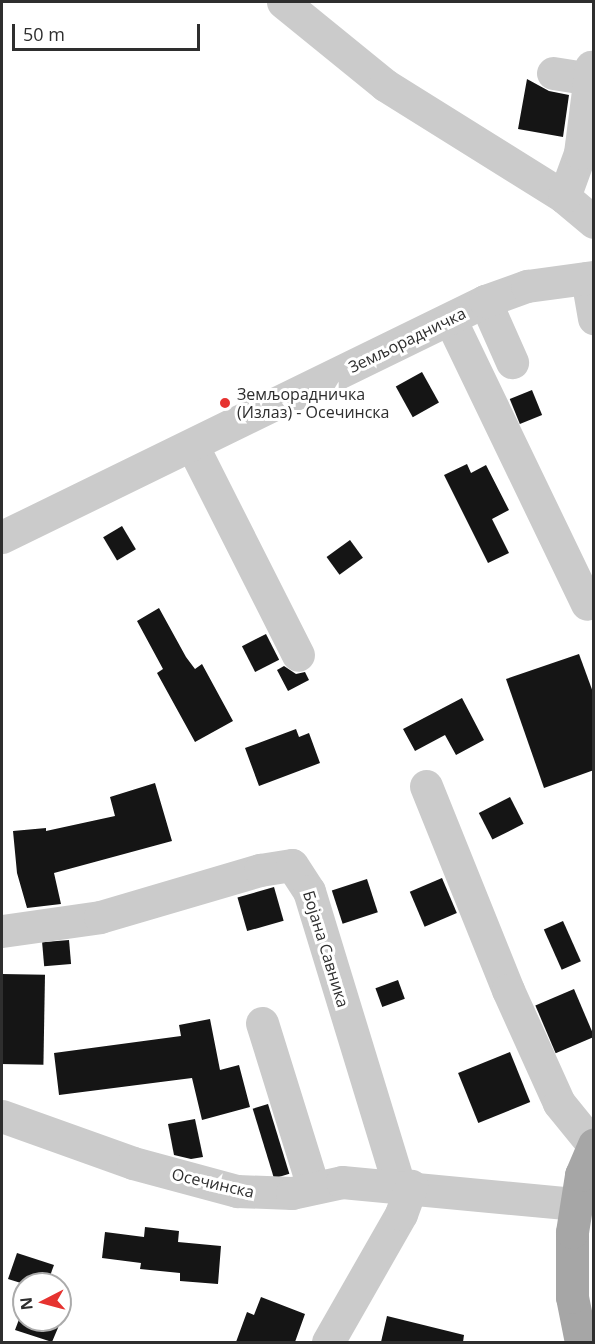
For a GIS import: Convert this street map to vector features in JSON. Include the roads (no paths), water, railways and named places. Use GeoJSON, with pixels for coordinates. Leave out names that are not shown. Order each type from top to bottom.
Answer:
{"type":"FeatureCollection","features":[{"type":"Feature","properties":{"kind":"main road"},"geometry":{"type":"LineString","coordinates":[[580,1342],[570,1270],[574,1204],[593,1145]]}},
{"type":"Feature","properties":{"kind":"street"},"geometry":{"type":"LineString","coordinates":[[283,2],[422,111],[564,197],[594,222]]}},
{"type":"Feature","properties":{"kind":"street"},"geometry":{"type":"LineString","coordinates":[[553,73],[591,73],[580,153],[564,197]]}},
{"type":"Feature","properties":{"kind":"street"},"geometry":{"type":"LineString","coordinates":[[590,278],[594,318]]}},
{"type":"Feature","properties":{"kind":"street","name":"Земљорадничка"},"geometry":{"type":"LineString","coordinates":[[2,537],[485,301],[527,286],[590,278]]}},
{"type":"Feature","properties":{"kind":"street"},"geometry":{"type":"LineString","coordinates":[[485,301],[512,362]]}},
{"type":"Feature","properties":{"kind":"street"},"geometry":{"type":"LineString","coordinates":[[450,320],[586,604]]}},
{"type":"Feature","properties":{"kind":"street"},"geometry":{"type":"LineString","coordinates":[[192,445],[298,655]]}},
{"type":"Feature","properties":{"kind":"street"},"geometry":{"type":"LineString","coordinates":[[426,786],[508,990],[559,1103],[593,1145]]}},
{"type":"Feature","properties":{"kind":"street","name":"Бојана Савника"},"geometry":{"type":"LineString","coordinates":[[2,931],[100,917],[260,870],[292,865],[309,891],[405,1185]]}},
{"type":"Feature","properties":{"kind":"street"},"geometry":{"type":"LineString","coordinates":[[262,1023],[313,1187]]}},
{"type":"Feature","properties":{"kind":"street","name":"Осечинска"},"geometry":{"type":"LineString","coordinates":[[2,1116],[133,1163],[217,1187],[278,1194],[342,1182],[405,1185],[574,1204]]}},
{"type":"Feature","properties":{"kind":"street"},"geometry":{"type":"LineString","coordinates":[[328,1342],[401,1214],[405,1185]]}},
{"type":"Feature","properties":{"kind":"place","name":"Земљорадничка (Излаз) - Осечинска"},"geometry":{"type":"Point","coordinates":[225,403]}}]}
